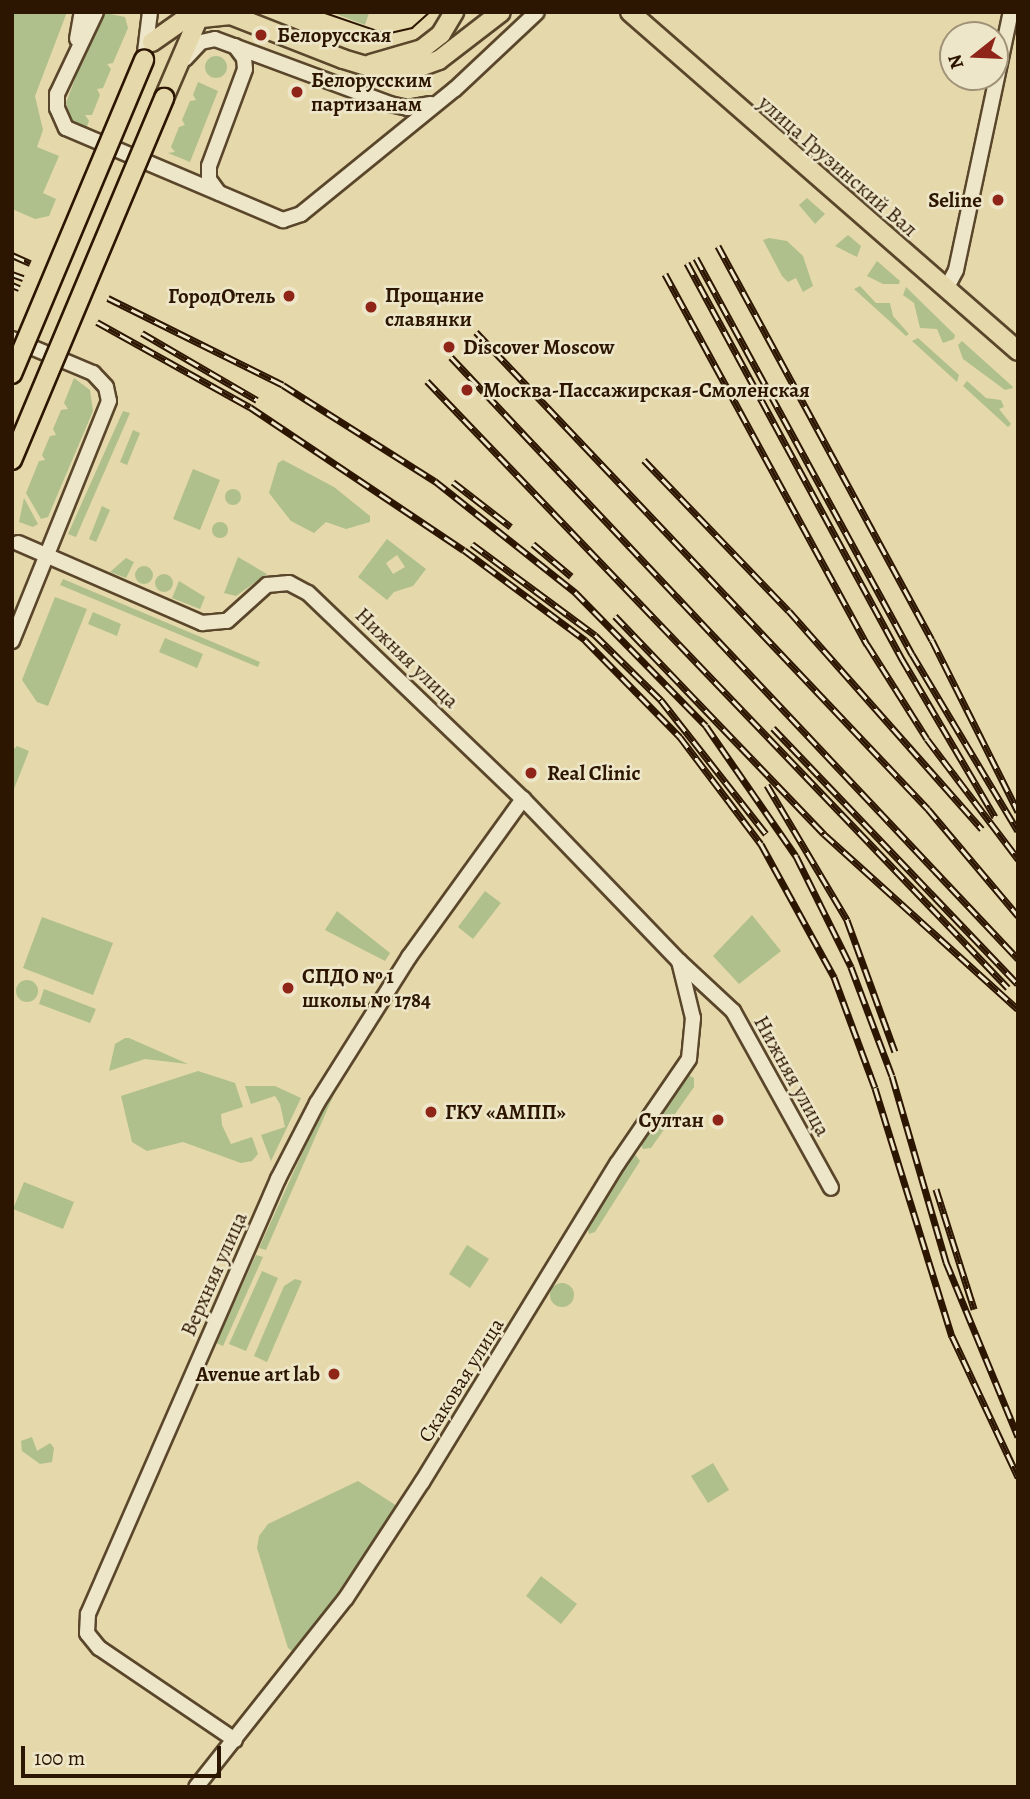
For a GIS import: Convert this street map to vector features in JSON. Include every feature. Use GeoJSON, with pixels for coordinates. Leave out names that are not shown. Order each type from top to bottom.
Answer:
{"type":"FeatureCollection","features":[{"type":"Feature","properties":{"kind":"main road"},"geometry":{"type":"LineString","coordinates":[[12,374],[165,12]]}},
{"type":"Feature","properties":{"kind":"main road"},"geometry":{"type":"LineString","coordinates":[[361,64],[391,61],[422,50],[441,34],[454,12]]}},
{"type":"Feature","properties":{"kind":"main road"},"geometry":{"type":"LineString","coordinates":[[152,42],[172,25],[200,14],[229,14],[361,64],[392,72],[423,68],[500,12]]}},
{"type":"Feature","properties":{"kind":"main road","name":"улица Грузинский Вал"},"geometry":{"type":"LineString","coordinates":[[630,12],[1018,351]]}},
{"type":"Feature","properties":{"kind":"main road"},"geometry":{"type":"LineString","coordinates":[[12,460],[200,14]]}},
{"type":"Feature","properties":{"kind":"street"},"geometry":{"type":"LineString","coordinates":[[74,54],[82,12]]}},
{"type":"Feature","properties":{"kind":"street"},"geometry":{"type":"LineString","coordinates":[[96,12],[74,54],[56,99],[66,128],[275,219],[292,218],[445,97],[537,12]]}},
{"type":"Feature","properties":{"kind":"street"},"geometry":{"type":"LineString","coordinates":[[144,60],[150,12]]}},
{"type":"Feature","properties":{"kind":"street"},"geometry":{"type":"LineString","coordinates":[[946,289],[956,270],[1011,12]]}},
{"type":"Feature","properties":{"kind":"street"},"geometry":{"type":"LineString","coordinates":[[175,73],[201,43],[215,39],[398,106],[423,106],[445,97]]}},
{"type":"Feature","properties":{"kind":"street"},"geometry":{"type":"LineString","coordinates":[[219,193],[209,179],[209,166],[246,64],[231,44]]}},
{"type":"Feature","properties":{"kind":"street"},"geometry":{"type":"LineString","coordinates":[[12,339],[93,373],[109,393],[106,416],[55,532],[49,558],[12,641]]}},
{"type":"Feature","properties":{"kind":"street"},"geometry":{"type":"LineString","coordinates":[[15,541],[39,542],[55,532]]}},
{"type":"Feature","properties":{"kind":"street","name":"Нижняя улица"},"geometry":{"type":"LineString","coordinates":[[15,541],[202,623],[227,621],[267,585],[296,586],[347,628],[523,799],[680,964],[733,1011],[831,1188]]}},
{"type":"Feature","properties":{"kind":"street","name":"Верхняя улица"},"geometry":{"type":"LineString","coordinates":[[235,1740],[99,1648],[87,1633],[88,1614],[278,1179],[317,1103],[409,957],[523,799]]}},
{"type":"Feature","properties":{"kind":"street","name":"Скаковая улица"},"geometry":{"type":"LineString","coordinates":[[196,1787],[352,1588],[471,1406],[617,1164],[689,1059],[694,1034],[680,964]]}},
{"type":"Feature","properties":{"kind":"green space"},"geometry":{"type":"Polygon","coordinates":[[[12,12],[67,12],[35,96],[43,130],[37,147],[59,156],[43,193],[56,199],[49,216],[35,219],[12,209],[12,12]]]}},
{"type":"Feature","properties":{"kind":"green space"},"geometry":{"type":"Polygon","coordinates":[[[100,12],[125,17],[128,28],[113,63],[107,64],[111,69],[103,88],[97,89],[100,95],[92,115],[85,115],[89,121],[86,129],[71,119],[66,103],[100,12]]]}},
{"type":"Feature","properties":{"kind":"green space"},"geometry":{"type":"Polygon","coordinates":[[[331,12],[369,12],[369,13],[365,25],[331,12]]]}},
{"type":"Feature","properties":{"kind":"green space"},"geometry":{"type":"Polygon","coordinates":[[[216,56],[224,59],[227,67],[224,75],[216,78],[208,75],[205,67],[208,59],[216,56]]]}},
{"type":"Feature","properties":{"kind":"green space"},"geometry":{"type":"Polygon","coordinates":[[[198,82],[218,91],[190,162],[168,153],[175,152],[171,147],[179,127],[185,125],[182,120],[190,101],[196,100],[193,95],[198,82]]]}},
{"type":"Feature","properties":{"kind":"green space"},"geometry":{"type":"Polygon","coordinates":[[[807,198],[825,214],[815,224],[799,205],[807,198]]]}},
{"type":"Feature","properties":{"kind":"green space"},"geometry":{"type":"Polygon","coordinates":[[[848,235],[861,246],[857,257],[835,246],[848,235]]]}},
{"type":"Feature","properties":{"kind":"green space"},"geometry":{"type":"Polygon","coordinates":[[[769,238],[787,241],[803,256],[813,286],[803,292],[796,278],[788,282],[782,276],[763,240],[769,238]]]}},
{"type":"Feature","properties":{"kind":"green space"},"geometry":{"type":"Polygon","coordinates":[[[877,261],[900,281],[899,284],[883,284],[867,276],[877,261]]]}},
{"type":"Feature","properties":{"kind":"green space"},"geometry":{"type":"Polygon","coordinates":[[[860,286],[876,303],[890,303],[893,316],[909,334],[906,336],[854,289],[860,286]]]}},
{"type":"Feature","properties":{"kind":"green space"},"geometry":{"type":"Polygon","coordinates":[[[906,287],[955,335],[954,339],[943,343],[937,329],[920,328],[914,303],[903,295],[906,287]]]}},
{"type":"Feature","properties":{"kind":"green space"},"geometry":{"type":"Polygon","coordinates":[[[918,338],[959,375],[957,382],[912,341],[918,338]]]}},
{"type":"Feature","properties":{"kind":"green space"},"geometry":{"type":"Polygon","coordinates":[[[962,341],[1013,388],[1005,390],[963,359],[958,345],[962,341]]]}},
{"type":"Feature","properties":{"kind":"green space"},"geometry":{"type":"Polygon","coordinates":[[[74,378],[90,390],[93,411],[48,517],[41,519],[26,493],[39,461],[45,460],[42,455],[50,436],[56,435],[53,429],[61,410],[68,409],[64,403],[74,378]]]}},
{"type":"Feature","properties":{"kind":"green space"},"geometry":{"type":"Polygon","coordinates":[[[967,381],[986,398],[1001,400],[1004,407],[999,409],[1011,424],[1008,427],[963,386],[967,381]]]}},
{"type":"Feature","properties":{"kind":"green space"},"geometry":{"type":"Polygon","coordinates":[[[123,411],[130,413],[76,537],[68,534],[123,411]]]}},
{"type":"Feature","properties":{"kind":"green space"},"geometry":{"type":"Polygon","coordinates":[[[133,430],[140,433],[127,465],[120,462],[133,430]]]}},
{"type":"Feature","properties":{"kind":"green space"},"geometry":{"type":"Polygon","coordinates":[[[283,460],[334,487],[370,516],[370,522],[346,529],[326,522],[314,533],[291,521],[269,493],[278,463],[283,460]]]}},
{"type":"Feature","properties":{"kind":"green space"},"geometry":{"type":"Polygon","coordinates":[[[193,469],[220,480],[200,530],[173,519],[193,469]]]}},
{"type":"Feature","properties":{"kind":"green space"},"geometry":{"type":"Polygon","coordinates":[[[233,489],[239,491],[239,503],[233,505],[227,503],[225,497],[227,491],[233,489]]]}},
{"type":"Feature","properties":{"kind":"green space"},"geometry":{"type":"Polygon","coordinates":[[[24,498],[38,524],[33,527],[19,522],[24,498]]]}},
{"type":"Feature","properties":{"kind":"green space"},"geometry":{"type":"Polygon","coordinates":[[[102,506],[110,510],[96,542],[89,539],[102,506]]]}},
{"type":"Feature","properties":{"kind":"green space"},"geometry":{"type":"Polygon","coordinates":[[[217,522],[223,522],[228,530],[226,536],[217,538],[212,533],[212,527],[217,522]]]}},
{"type":"Feature","properties":{"kind":"green space"},"geometry":{"type":"Polygon","coordinates":[[[387,539],[426,569],[413,586],[394,592],[387,600],[358,577],[387,539]],[[397,555],[386,563],[393,574],[405,567],[397,555]]]}},
{"type":"Feature","properties":{"kind":"green space"},"geometry":{"type":"Polygon","coordinates":[[[238,557],[267,574],[236,596],[224,593],[238,557]]]}},
{"type":"Feature","properties":{"kind":"green space"},"geometry":{"type":"Polygon","coordinates":[[[126,558],[134,562],[126,578],[110,572],[126,558]]]}},
{"type":"Feature","properties":{"kind":"green space"},"geometry":{"type":"Polygon","coordinates":[[[144,566],[150,569],[153,575],[150,581],[144,584],[138,581],[135,575],[138,569],[144,566]]]}},
{"type":"Feature","properties":{"kind":"green space"},"geometry":{"type":"Polygon","coordinates":[[[164,574],[170,577],[173,583],[170,589],[164,592],[158,589],[155,583],[158,577],[164,574]]]}},
{"type":"Feature","properties":{"kind":"green space"},"geometry":{"type":"Polygon","coordinates":[[[63,579],[260,662],[258,667],[60,585],[63,579]]]}},
{"type":"Feature","properties":{"kind":"green space"},"geometry":{"type":"Polygon","coordinates":[[[179,581],[205,597],[200,609],[172,598],[179,581]]]}},
{"type":"Feature","properties":{"kind":"green space"},"geometry":{"type":"Polygon","coordinates":[[[55,597],[87,609],[48,706],[37,702],[22,680],[55,597]]]}},
{"type":"Feature","properties":{"kind":"green space"},"geometry":{"type":"Polygon","coordinates":[[[93,612],[121,624],[117,636],[88,624],[93,612]]]}},
{"type":"Feature","properties":{"kind":"green space"},"geometry":{"type":"Polygon","coordinates":[[[165,638],[203,654],[197,668],[159,652],[165,638]]]}},
{"type":"Feature","properties":{"kind":"green space"},"geometry":{"type":"Polygon","coordinates":[[[17,746],[29,751],[12,794],[12,751],[17,746]]]}},
{"type":"Feature","properties":{"kind":"green space"},"geometry":{"type":"Polygon","coordinates":[[[485,891],[501,903],[473,939],[458,927],[485,891]]]}},
{"type":"Feature","properties":{"kind":"green space"},"geometry":{"type":"Polygon","coordinates":[[[337,911],[390,953],[385,961],[325,930],[337,911]]]}},
{"type":"Feature","properties":{"kind":"green space"},"geometry":{"type":"Polygon","coordinates":[[[752,915],[781,951],[739,984],[713,956],[752,915]]]}},
{"type":"Feature","properties":{"kind":"green space"},"geometry":{"type":"Polygon","coordinates":[[[42,917],[113,943],[93,995],[23,968],[42,917]]]}},
{"type":"Feature","properties":{"kind":"green space"},"geometry":{"type":"Polygon","coordinates":[[[27,980],[37,987],[38,991],[31,1001],[27,1002],[17,995],[16,991],[23,981],[27,980]]]}},
{"type":"Feature","properties":{"kind":"green space"},"geometry":{"type":"Polygon","coordinates":[[[44,989],[96,1009],[90,1023],[39,1004],[44,989]]]}},
{"type":"Feature","properties":{"kind":"green space"},"geometry":{"type":"Polygon","coordinates":[[[125,1038],[188,1064],[145,1059],[109,1071],[115,1044],[125,1038]]]}},
{"type":"Feature","properties":{"kind":"green space"},"geometry":{"type":"Polygon","coordinates":[[[198,1071],[235,1083],[243,1107],[221,1114],[222,1125],[231,1144],[252,1137],[258,1154],[252,1161],[241,1163],[183,1142],[147,1151],[132,1142],[121,1096],[198,1071]]]}},
{"type":"Feature","properties":{"kind":"green space"},"geometry":{"type":"Polygon","coordinates":[[[688,1075],[694,1078],[694,1087],[651,1148],[643,1149],[639,1141],[688,1075]]]}},
{"type":"Feature","properties":{"kind":"green space"},"geometry":{"type":"Polygon","coordinates":[[[338,1085],[266,1250],[259,1248],[333,1086],[338,1085]]]}},
{"type":"Feature","properties":{"kind":"green space"},"geometry":{"type":"Polygon","coordinates":[[[245,1086],[275,1086],[301,1098],[271,1161],[261,1135],[285,1127],[280,1104],[275,1096],[251,1104],[245,1086]]]}},
{"type":"Feature","properties":{"kind":"green space"},"geometry":{"type":"Polygon","coordinates":[[[634,1153],[640,1161],[595,1232],[589,1234],[587,1225],[634,1153]]]}},
{"type":"Feature","properties":{"kind":"green space"},"geometry":{"type":"Polygon","coordinates":[[[24,1182],[74,1202],[63,1229],[13,1209],[24,1182]]]}},
{"type":"Feature","properties":{"kind":"green space"},"geometry":{"type":"Polygon","coordinates":[[[467,1245],[489,1259],[470,1288],[449,1274],[467,1245]]]}},
{"type":"Feature","properties":{"kind":"green space"},"geometry":{"type":"Polygon","coordinates":[[[256,1255],[263,1257],[223,1346],[216,1343],[256,1255]]]}},
{"type":"Feature","properties":{"kind":"green space"},"geometry":{"type":"Polygon","coordinates":[[[262,1271],[278,1278],[246,1351],[229,1344],[262,1271]]]}},
{"type":"Feature","properties":{"kind":"green space"},"geometry":{"type":"Polygon","coordinates":[[[295,1279],[302,1281],[267,1362],[254,1356],[284,1286],[295,1279]]]}},
{"type":"Feature","properties":{"kind":"green space"},"geometry":{"type":"Polygon","coordinates":[[[562,1283],[573,1290],[574,1295],[567,1306],[562,1307],[551,1300],[550,1295],[557,1284],[562,1283]]]}},
{"type":"Feature","properties":{"kind":"green space"},"geometry":{"type":"Polygon","coordinates":[[[32,1437],[37,1451],[50,1443],[54,1448],[52,1462],[40,1464],[22,1451],[21,1441],[32,1437]]]}},
{"type":"Feature","properties":{"kind":"green space"},"geometry":{"type":"Polygon","coordinates":[[[713,1463],[729,1490],[708,1503],[691,1476],[713,1463]]]}},
{"type":"Feature","properties":{"kind":"green space"},"geometry":{"type":"Polygon","coordinates":[[[358,1481],[397,1506],[296,1654],[288,1648],[257,1548],[259,1536],[268,1524],[358,1481]]]}},
{"type":"Feature","properties":{"kind":"green space"},"geometry":{"type":"Polygon","coordinates":[[[541,1576],[577,1604],[561,1624],[526,1596],[541,1576]]]}},
{"type":"Feature","properties":{"kind":"tram line"},"geometry":{"type":"LineString","coordinates":[[322,12],[386,34],[412,28],[430,12]]}},
{"type":"Feature","properties":{"kind":"railway"},"geometry":{"type":"LineString","coordinates":[[718,246],[932,640],[1018,812]]}},
{"type":"Feature","properties":{"kind":"railway"},"geometry":{"type":"LineString","coordinates":[[12,255],[30,263]]}},
{"type":"Feature","properties":{"kind":"railway"},"geometry":{"type":"LineString","coordinates":[[696,258],[912,654],[1018,831]]}},
{"type":"Feature","properties":{"kind":"railway"},"geometry":{"type":"LineString","coordinates":[[687,263],[902,659],[995,817]]}},
{"type":"Feature","properties":{"kind":"railway"},"geometry":{"type":"LineString","coordinates":[[12,274],[23,278]]}},
{"type":"Feature","properties":{"kind":"railway"},"geometry":{"type":"LineString","coordinates":[[665,274],[867,644],[927,739],[1018,859]]}},
{"type":"Feature","properties":{"kind":"railway"},"geometry":{"type":"LineString","coordinates":[[12,285],[19,288]]}},
{"type":"Feature","properties":{"kind":"railway"},"geometry":{"type":"LineString","coordinates":[[108,298],[283,385],[435,481],[575,592],[706,726],[796,856],[851,967],[892,1076],[946,1262],[1018,1437]]}},
{"type":"Feature","properties":{"kind":"railway"},"geometry":{"type":"LineString","coordinates":[[97,322],[250,407],[464,550],[585,640],[680,737],[761,844],[834,977],[875,1088],[952,1336],[1018,1477]]}},
{"type":"Feature","properties":{"kind":"railway"},"geometry":{"type":"LineString","coordinates":[[476,332],[928,809],[1018,916]]}},
{"type":"Feature","properties":{"kind":"railway"},"geometry":{"type":"LineString","coordinates":[[142,333],[257,400]]}},
{"type":"Feature","properties":{"kind":"railway"},"geometry":{"type":"LineString","coordinates":[[451,357],[1018,959]]}},
{"type":"Feature","properties":{"kind":"railway"},"geometry":{"type":"LineString","coordinates":[[427,381],[1008,988]]}},
{"type":"Feature","properties":{"kind":"railway"},"geometry":{"type":"LineString","coordinates":[[644,460],[789,611],[982,829]]}},
{"type":"Feature","properties":{"kind":"railway"},"geometry":{"type":"LineString","coordinates":[[453,482],[511,527]]}},
{"type":"Feature","properties":{"kind":"railway"},"geometry":{"type":"LineString","coordinates":[[472,544],[595,635],[661,700],[766,834]]}},
{"type":"Feature","properties":{"kind":"railway"},"geometry":{"type":"LineString","coordinates":[[533,544],[571,576]]}},
{"type":"Feature","properties":{"kind":"railway"},"geometry":{"type":"LineString","coordinates":[[615,616],[824,834],[1018,1009]]}},
{"type":"Feature","properties":{"kind":"railway"},"geometry":{"type":"LineString","coordinates":[[773,728],[1018,984]]}},
{"type":"Feature","properties":{"kind":"railway"},"geometry":{"type":"LineString","coordinates":[[767,785],[847,920],[895,1052]]}},
{"type":"Feature","properties":{"kind":"railway"},"geometry":{"type":"LineString","coordinates":[[936,1189],[974,1309]]}},
{"type":"Feature","properties":{"kind":"place","name":"Белорусская"},"geometry":{"type":"Point","coordinates":[261,35]}},
{"type":"Feature","properties":{"kind":"place","name":"Белорусским партизанам"},"geometry":{"type":"Point","coordinates":[297,92]}},
{"type":"Feature","properties":{"kind":"place","name":"Seline"},"geometry":{"type":"Point","coordinates":[998,200]}},
{"type":"Feature","properties":{"kind":"place","name":"ГородОтель"},"geometry":{"type":"Point","coordinates":[289,296]}},
{"type":"Feature","properties":{"kind":"place","name":"Прощание славянки"},"geometry":{"type":"Point","coordinates":[371,307]}},
{"type":"Feature","properties":{"kind":"place","name":"Discover Moscow"},"geometry":{"type":"Point","coordinates":[449,347]}},
{"type":"Feature","properties":{"kind":"place","name":"Москва-Пассажирская-Смоленская"},"geometry":{"type":"Point","coordinates":[467,390]}},
{"type":"Feature","properties":{"kind":"place","name":"Real Clinic"},"geometry":{"type":"Point","coordinates":[531,773]}},
{"type":"Feature","properties":{"kind":"place","name":"СПДО № 1 школы № 1784"},"geometry":{"type":"Point","coordinates":[288,988]}},
{"type":"Feature","properties":{"kind":"place","name":"ГКУ «АМПП»"},"geometry":{"type":"Point","coordinates":[431,1112]}},
{"type":"Feature","properties":{"kind":"place","name":"Султан"},"geometry":{"type":"Point","coordinates":[718,1120]}},
{"type":"Feature","properties":{"kind":"place","name":"Avenue art lab"},"geometry":{"type":"Point","coordinates":[334,1374]}}]}
